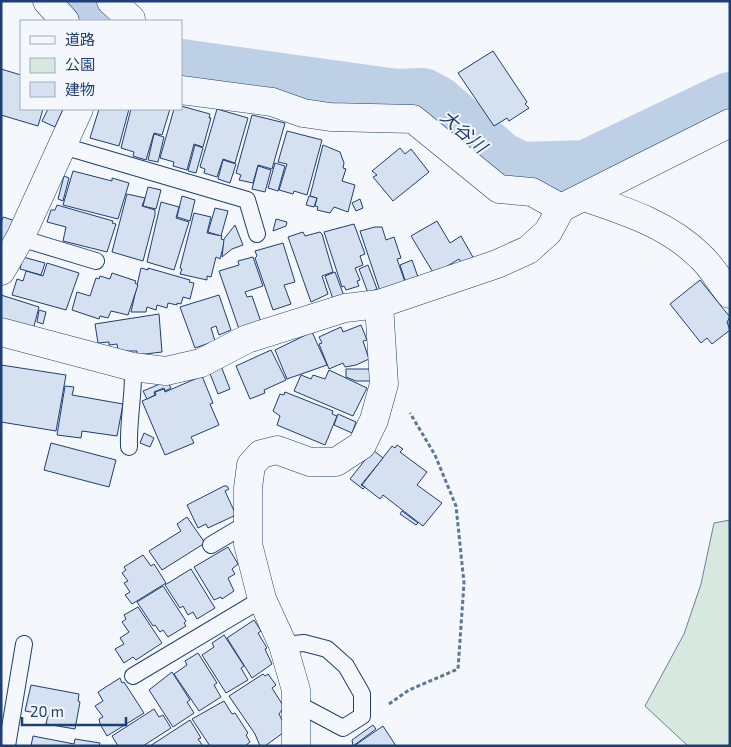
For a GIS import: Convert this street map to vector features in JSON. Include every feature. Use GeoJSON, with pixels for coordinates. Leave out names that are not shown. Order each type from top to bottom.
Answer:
{"type":"FeatureCollection","features":[{"type":"Feature","properties":{"kind":"street"},"geometry":{"type":"LineString","coordinates":[[47,1],[64,20]]}},
{"type":"Feature","properties":{"kind":"street"},"geometry":{"type":"LineString","coordinates":[[111,1],[130,20]]}},
{"type":"Feature","properties":{"kind":"street"},"geometry":{"type":"LineString","coordinates":[[182,90],[272,102],[303,113],[330,118],[413,119],[499,189],[532,192],[639,216],[674,235],[701,257],[730,294]]}},
{"type":"Feature","properties":{"kind":"street"},"geometry":{"type":"LineString","coordinates":[[1,271],[20,238],[79,110]]}},
{"type":"Feature","properties":{"kind":"street"},"geometry":{"type":"LineString","coordinates":[[1,332],[133,367],[166,371],[201,363],[247,339],[344,308],[379,304],[497,264],[528,250],[548,232],[572,202],[730,123]]}},
{"type":"Feature","properties":{"kind":"street"},"geometry":{"type":"LineString","coordinates":[[296,746],[296,690],[283,645],[262,599],[248,544],[248,488],[251,465],[261,454],[276,450],[310,462],[336,462],[362,445],[374,420],[384,384],[379,304]]}},
{"type":"Feature","properties":{"kind":"lane"},"geometry":{"type":"LineString","coordinates":[[63,146],[247,200],[257,234]]}},
{"type":"Feature","properties":{"kind":"lane"},"geometry":{"type":"LineString","coordinates":[[20,238],[96,261]]}},
{"type":"Feature","properties":{"kind":"lane"},"geometry":{"type":"LineString","coordinates":[[129,447],[128,425],[134,397],[133,367]]}},
{"type":"Feature","properties":{"kind":"lane"},"geometry":{"type":"LineString","coordinates":[[211,545],[248,523]]}},
{"type":"Feature","properties":{"kind":"lane"},"geometry":{"type":"LineString","coordinates":[[133,676],[262,599]]}},
{"type":"Feature","properties":{"kind":"lane"},"geometry":{"type":"LineString","coordinates":[[283,645],[304,643],[327,649],[346,666],[362,694],[362,716],[344,728],[296,703]]}},
{"type":"Feature","properties":{"kind":"lane"},"geometry":{"type":"LineString","coordinates":[[7,746],[24,644]]}},
{"type":"Feature","properties":{"kind":"path"},"geometry":{"type":"LineString","coordinates":[[362,716],[375,714],[409,690],[458,669],[462,621],[464,583],[456,506],[435,455],[411,415],[384,384]]}},
{"type":"Feature","properties":{"kind":"green space"},"geometry":{"type":"Polygon","coordinates":[[[730,520],[730,746],[688,746],[645,706],[684,634],[701,584],[714,523],[730,520]]]}},
{"type":"Feature","properties":{"kind":"building"},"geometry":{"type":"Polygon","coordinates":[[[493,51],[527,102],[525,104],[529,108],[509,121],[507,118],[494,126],[458,73],[493,51]]]}},
{"type":"Feature","properties":{"kind":"building"},"geometry":{"type":"Polygon","coordinates":[[[1,69],[20,75],[20,110],[43,110],[38,126],[1,115],[1,69]]]}},
{"type":"Feature","properties":{"kind":"building"},"geometry":{"type":"Polygon","coordinates":[[[182,106],[210,114],[209,118],[211,118],[203,147],[194,144],[187,170],[173,166],[174,162],[160,158],[174,110],[182,110],[182,106]]]}},
{"type":"Feature","properties":{"kind":"building"},"geometry":{"type":"Polygon","coordinates":[[[217,109],[248,118],[235,163],[223,159],[217,177],[204,173],[205,169],[200,167],[217,109]]]}},
{"type":"Feature","properties":{"kind":"building"},"geometry":{"type":"Polygon","coordinates":[[[48,110],[63,110],[55,127],[42,121],[48,110]]]}},
{"type":"Feature","properties":{"kind":"building"},"geometry":{"type":"Polygon","coordinates":[[[99,110],[129,110],[119,146],[90,138],[99,110]]]}},
{"type":"Feature","properties":{"kind":"building"},"geometry":{"type":"Polygon","coordinates":[[[131,110],[170,110],[162,135],[154,133],[146,160],[133,156],[134,152],[121,148],[131,110]]]}},
{"type":"Feature","properties":{"kind":"building"},"geometry":{"type":"Polygon","coordinates":[[[252,115],[285,123],[272,169],[258,165],[253,183],[239,180],[241,175],[236,173],[252,115]]]}},
{"type":"Feature","properties":{"kind":"building"},"geometry":{"type":"Polygon","coordinates":[[[287,131],[322,140],[307,195],[294,191],[293,194],[279,190],[287,164],[278,162],[287,131]]]}},
{"type":"Feature","properties":{"kind":"building"},"geometry":{"type":"Polygon","coordinates":[[[154,134],[164,137],[158,162],[148,160],[154,134]]]}},
{"type":"Feature","properties":{"kind":"building"},"geometry":{"type":"Polygon","coordinates":[[[195,145],[203,148],[196,173],[188,171],[195,145]]]}},
{"type":"Feature","properties":{"kind":"building"},"geometry":{"type":"Polygon","coordinates":[[[323,145],[340,152],[344,163],[343,168],[346,169],[342,181],[355,185],[348,212],[334,207],[330,213],[317,210],[318,207],[315,206],[317,198],[310,196],[323,145]]]}},
{"type":"Feature","properties":{"kind":"building"},"geometry":{"type":"Polygon","coordinates":[[[400,148],[405,154],[411,149],[429,172],[393,201],[373,177],[377,175],[372,171],[400,148]]]}},
{"type":"Feature","properties":{"kind":"building"},"geometry":{"type":"Polygon","coordinates":[[[223,160],[236,164],[230,183],[218,179],[223,160]]]}},
{"type":"Feature","properties":{"kind":"building"},"geometry":{"type":"Polygon","coordinates":[[[275,163],[285,166],[278,191],[268,188],[275,163]]]}},
{"type":"Feature","properties":{"kind":"building"},"geometry":{"type":"Polygon","coordinates":[[[258,166],[271,170],[265,192],[252,189],[258,166]]]}},
{"type":"Feature","properties":{"kind":"building"},"geometry":{"type":"Polygon","coordinates":[[[73,171],[112,181],[112,178],[129,183],[118,219],[63,205],[73,171]]]}},
{"type":"Feature","properties":{"kind":"building"},"geometry":{"type":"Polygon","coordinates":[[[64,176],[69,178],[63,201],[58,199],[64,176]]]}},
{"type":"Feature","properties":{"kind":"building"},"geometry":{"type":"Polygon","coordinates":[[[148,187],[161,190],[156,209],[143,206],[148,187]]]}},
{"type":"Feature","properties":{"kind":"building"},"geometry":{"type":"Polygon","coordinates":[[[127,194],[145,198],[142,206],[155,210],[143,261],[112,252],[127,194]]]}},
{"type":"Feature","properties":{"kind":"building"},"geometry":{"type":"Polygon","coordinates":[[[182,196],[195,200],[190,221],[177,217],[182,196]]]}},
{"type":"Feature","properties":{"kind":"building"},"geometry":{"type":"Polygon","coordinates":[[[309,196],[317,198],[314,207],[306,205],[309,196]]]}},
{"type":"Feature","properties":{"kind":"building"},"geometry":{"type":"Polygon","coordinates":[[[360,199],[363,208],[356,211],[352,203],[360,199]]]}},
{"type":"Feature","properties":{"kind":"building"},"geometry":{"type":"Polygon","coordinates":[[[161,202],[179,207],[176,218],[189,222],[174,270],[147,262],[161,202]]]}},
{"type":"Feature","properties":{"kind":"building"},"geometry":{"type":"Polygon","coordinates":[[[57,205],[113,221],[112,223],[116,224],[107,252],[63,241],[66,227],[47,222],[51,210],[55,210],[57,205]]]}},
{"type":"Feature","properties":{"kind":"building"},"geometry":{"type":"Polygon","coordinates":[[[215,208],[228,211],[221,236],[208,232],[215,208]]]}},
{"type":"Feature","properties":{"kind":"building"},"geometry":{"type":"Polygon","coordinates":[[[194,213],[211,217],[207,233],[222,236],[221,239],[225,240],[220,259],[216,257],[211,277],[207,276],[207,280],[180,274],[194,213]]]}},
{"type":"Feature","properties":{"kind":"building"},"geometry":{"type":"Polygon","coordinates":[[[3,217],[16,221],[1,245],[1,223],[3,217]]]}},
{"type":"Feature","properties":{"kind":"building"},"geometry":{"type":"Polygon","coordinates":[[[276,219],[287,222],[286,226],[273,231],[276,219]]]}},
{"type":"Feature","properties":{"kind":"building"},"geometry":{"type":"Polygon","coordinates":[[[437,221],[450,243],[461,236],[474,259],[463,266],[459,259],[434,274],[411,236],[437,221]]]}},
{"type":"Feature","properties":{"kind":"building"},"geometry":{"type":"Polygon","coordinates":[[[354,224],[365,254],[360,256],[363,265],[355,268],[360,280],[357,281],[359,286],[346,290],[344,286],[342,287],[324,232],[354,224]]]}},
{"type":"Feature","properties":{"kind":"building"},"geometry":{"type":"Polygon","coordinates":[[[235,225],[243,245],[232,249],[222,257],[224,239],[235,225]]]}},
{"type":"Feature","properties":{"kind":"building"},"geometry":{"type":"Polygon","coordinates":[[[382,227],[386,240],[394,237],[401,258],[397,259],[405,282],[380,291],[360,231],[382,227]]]}},
{"type":"Feature","properties":{"kind":"building"},"geometry":{"type":"Polygon","coordinates":[[[303,232],[305,236],[320,232],[322,234],[333,272],[322,276],[328,294],[311,302],[288,237],[303,232]]]}},
{"type":"Feature","properties":{"kind":"building"},"geometry":{"type":"Polygon","coordinates":[[[283,243],[295,282],[284,285],[291,304],[273,310],[255,258],[257,256],[255,251],[283,243]]]}},
{"type":"Feature","properties":{"kind":"building"},"geometry":{"type":"Polygon","coordinates":[[[23,257],[45,263],[41,275],[20,269],[23,257]]]}},
{"type":"Feature","properties":{"kind":"building"},"geometry":{"type":"Polygon","coordinates":[[[253,257],[263,286],[245,292],[247,297],[252,296],[261,322],[239,329],[219,271],[239,265],[238,261],[253,257]]]}},
{"type":"Feature","properties":{"kind":"building"},"geometry":{"type":"Polygon","coordinates":[[[412,260],[419,280],[406,283],[400,265],[412,260]]]}},
{"type":"Feature","properties":{"kind":"building"},"geometry":{"type":"Polygon","coordinates":[[[47,263],[79,273],[66,310],[12,295],[17,279],[23,281],[26,271],[43,276],[47,263]]]}},
{"type":"Feature","properties":{"kind":"building"},"geometry":{"type":"Polygon","coordinates":[[[368,265],[377,289],[368,293],[359,269],[368,265]]]}},
{"type":"Feature","properties":{"kind":"building"},"geometry":{"type":"Polygon","coordinates":[[[141,268],[148,270],[148,268],[190,280],[189,282],[194,283],[190,299],[183,297],[181,304],[168,303],[167,308],[157,305],[156,310],[147,307],[146,312],[131,312],[141,268]]]}},
{"type":"Feature","properties":{"kind":"building"},"geometry":{"type":"Polygon","coordinates":[[[335,272],[344,296],[333,299],[325,276],[335,272]]]}},
{"type":"Feature","properties":{"kind":"building"},"geometry":{"type":"Polygon","coordinates":[[[112,273],[136,281],[135,283],[138,285],[128,315],[111,311],[108,318],[100,316],[99,319],[72,310],[77,292],[90,296],[96,278],[99,279],[100,276],[110,279],[112,273]]]}},
{"type":"Feature","properties":{"kind":"building"},"geometry":{"type":"Polygon","coordinates":[[[700,280],[730,317],[727,322],[730,330],[712,344],[707,338],[701,343],[670,304],[700,280]]]}},
{"type":"Feature","properties":{"kind":"building"},"geometry":{"type":"Polygon","coordinates":[[[1,295],[39,307],[33,330],[1,321],[1,295]]]}},
{"type":"Feature","properties":{"kind":"building"},"geometry":{"type":"Polygon","coordinates":[[[219,295],[231,330],[219,335],[216,326],[211,328],[215,341],[195,348],[180,307],[219,295]]]}},
{"type":"Feature","properties":{"kind":"building"},"geometry":{"type":"Polygon","coordinates":[[[39,310],[46,312],[43,324],[37,322],[39,310]]]}},
{"type":"Feature","properties":{"kind":"building"},"geometry":{"type":"Polygon","coordinates":[[[159,314],[162,352],[137,355],[137,351],[118,351],[117,344],[109,345],[109,342],[98,343],[95,324],[159,314]]]}},
{"type":"Feature","properties":{"kind":"building"},"geometry":{"type":"Polygon","coordinates":[[[361,325],[367,340],[363,341],[369,359],[356,365],[345,367],[343,363],[329,369],[319,344],[322,343],[319,337],[341,327],[343,332],[361,325]]]}},
{"type":"Feature","properties":{"kind":"building"},"geometry":{"type":"Polygon","coordinates":[[[312,332],[327,365],[287,379],[275,350],[312,332]]]}},
{"type":"Feature","properties":{"kind":"building"},"geometry":{"type":"Polygon","coordinates":[[[271,350],[286,380],[264,390],[265,393],[250,399],[236,366],[271,350]]]}},
{"type":"Feature","properties":{"kind":"building"},"geometry":{"type":"Polygon","coordinates":[[[1,365],[66,375],[56,431],[1,422],[1,365]]]}},
{"type":"Feature","properties":{"kind":"building"},"geometry":{"type":"Polygon","coordinates":[[[221,366],[230,389],[218,394],[209,371],[221,366]]]}},
{"type":"Feature","properties":{"kind":"building"},"geometry":{"type":"Polygon","coordinates":[[[346,369],[371,369],[371,381],[356,381],[346,377],[346,369]]]}},
{"type":"Feature","properties":{"kind":"building"},"geometry":{"type":"Polygon","coordinates":[[[329,370],[367,388],[353,416],[294,391],[301,375],[311,379],[313,375],[325,379],[329,370]]]}},
{"type":"Feature","properties":{"kind":"building"},"geometry":{"type":"Polygon","coordinates":[[[202,376],[213,403],[210,404],[219,425],[191,437],[194,443],[165,455],[142,401],[156,395],[155,392],[164,389],[165,392],[202,376]]]}},
{"type":"Feature","properties":{"kind":"building"},"geometry":{"type":"Polygon","coordinates":[[[167,381],[171,388],[165,391],[164,388],[154,392],[155,395],[147,399],[143,391],[167,381]]]}},
{"type":"Feature","properties":{"kind":"building"},"geometry":{"type":"Polygon","coordinates":[[[65,386],[74,387],[72,395],[123,404],[117,436],[82,431],[81,438],[57,435],[65,386]]]}},
{"type":"Feature","properties":{"kind":"building"},"geometry":{"type":"Polygon","coordinates":[[[285,392],[333,411],[332,414],[337,416],[325,445],[277,425],[280,416],[273,411],[280,394],[284,395],[285,392]]]}},
{"type":"Feature","properties":{"kind":"building"},"geometry":{"type":"Polygon","coordinates":[[[338,414],[356,422],[352,433],[334,425],[338,414]]]}},
{"type":"Feature","properties":{"kind":"building"},"geometry":{"type":"Polygon","coordinates":[[[144,433],[154,438],[150,447],[140,443],[144,433]]]}},
{"type":"Feature","properties":{"kind":"building"},"geometry":{"type":"Polygon","coordinates":[[[51,443],[116,460],[109,487],[44,470],[51,443]]]}},
{"type":"Feature","properties":{"kind":"building"},"geometry":{"type":"Polygon","coordinates":[[[397,445],[403,449],[400,452],[427,472],[417,485],[442,503],[423,526],[383,495],[380,499],[362,485],[392,446],[395,448],[397,445]]]}},
{"type":"Feature","properties":{"kind":"building"},"geometry":{"type":"Polygon","coordinates":[[[373,450],[383,458],[361,485],[365,487],[363,489],[350,479],[373,450]]]}},
{"type":"Feature","properties":{"kind":"building"},"geometry":{"type":"Polygon","coordinates":[[[227,486],[229,489],[225,491],[236,515],[208,528],[206,524],[198,528],[187,505],[227,486]]]}},
{"type":"Feature","properties":{"kind":"building"},"geometry":{"type":"Polygon","coordinates":[[[402,511],[418,523],[416,525],[400,514],[402,511]]]}},
{"type":"Feature","properties":{"kind":"building"},"geometry":{"type":"Polygon","coordinates":[[[187,517],[205,543],[162,570],[149,551],[181,531],[177,524],[187,517]]]}},
{"type":"Feature","properties":{"kind":"building"},"geometry":{"type":"Polygon","coordinates":[[[228,547],[238,564],[232,569],[235,574],[228,578],[234,591],[222,599],[221,597],[214,600],[194,567],[228,547]]]}},
{"type":"Feature","properties":{"kind":"building"},"geometry":{"type":"Polygon","coordinates":[[[143,555],[151,566],[154,564],[166,583],[132,604],[125,595],[130,592],[124,583],[128,581],[122,573],[126,570],[124,567],[143,555]]]}},
{"type":"Feature","properties":{"kind":"building"},"geometry":{"type":"Polygon","coordinates":[[[191,569],[215,608],[197,619],[193,612],[188,615],[183,606],[180,608],[165,585],[191,569]]]}},
{"type":"Feature","properties":{"kind":"building"},"geometry":{"type":"Polygon","coordinates":[[[163,586],[186,621],[184,623],[186,626],[168,637],[163,630],[160,632],[155,625],[153,626],[137,602],[163,586]]]}},
{"type":"Feature","properties":{"kind":"building"},"geometry":{"type":"Polygon","coordinates":[[[138,607],[162,643],[136,660],[133,657],[124,663],[115,649],[124,644],[120,638],[129,632],[122,622],[126,619],[124,615],[138,607]]]}},
{"type":"Feature","properties":{"kind":"building"},"geometry":{"type":"Polygon","coordinates":[[[254,620],[261,631],[258,633],[267,648],[265,649],[272,664],[252,678],[227,638],[254,620]]]}},
{"type":"Feature","properties":{"kind":"building"},"geometry":{"type":"Polygon","coordinates":[[[224,635],[244,666],[241,668],[248,680],[226,693],[202,655],[214,647],[212,643],[224,635]]]}},
{"type":"Feature","properties":{"kind":"building"},"geometry":{"type":"Polygon","coordinates":[[[198,653],[217,683],[214,685],[221,697],[199,711],[174,674],[187,665],[185,661],[198,653]]]}},
{"type":"Feature","properties":{"kind":"building"},"geometry":{"type":"Polygon","coordinates":[[[172,672],[190,700],[187,702],[194,713],[173,727],[149,690],[172,672]]]}},
{"type":"Feature","properties":{"kind":"building"},"geometry":{"type":"Polygon","coordinates":[[[263,674],[265,676],[268,674],[276,685],[272,688],[284,707],[279,714],[287,730],[265,746],[260,746],[255,734],[229,696],[263,674]]]}},
{"type":"Feature","properties":{"kind":"building"},"geometry":{"type":"Polygon","coordinates":[[[120,678],[144,713],[107,736],[100,724],[99,719],[103,717],[95,706],[103,701],[98,692],[120,678]]]}},
{"type":"Feature","properties":{"kind":"building"},"geometry":{"type":"Polygon","coordinates":[[[31,685],[79,694],[78,701],[80,702],[75,729],[46,724],[48,715],[25,711],[31,685]]]}},
{"type":"Feature","properties":{"kind":"building"},"geometry":{"type":"Polygon","coordinates":[[[224,701],[232,714],[235,713],[248,733],[246,735],[250,742],[245,746],[210,746],[192,719],[224,701]]]}},
{"type":"Feature","properties":{"kind":"building"},"geometry":{"type":"Polygon","coordinates":[[[154,709],[159,717],[163,715],[171,728],[143,746],[118,746],[112,736],[154,709]]]}},
{"type":"Feature","properties":{"kind":"building"},"geometry":{"type":"Polygon","coordinates":[[[190,720],[201,738],[198,739],[203,746],[150,746],[190,720]]]}},
{"type":"Feature","properties":{"kind":"building"},"geometry":{"type":"Polygon","coordinates":[[[373,725],[376,729],[353,746],[352,740],[373,725]]]}},
{"type":"Feature","properties":{"kind":"building"},"geometry":{"type":"Polygon","coordinates":[[[383,726],[396,746],[354,746],[383,726]]]}},
{"type":"Feature","properties":{"kind":"building"},"geometry":{"type":"Polygon","coordinates":[[[33,736],[74,744],[75,739],[100,743],[99,746],[31,746],[33,736]]]}},
{"type":"Feature","properties":{"kind":"waterway","name":"大谷川"},"geometry":{"type":"LineString","coordinates":[[70,1],[88,20]]}},
{"type":"Feature","properties":{"kind":"waterway","name":"大谷川"},"geometry":{"type":"LineString","coordinates":[[182,70],[396,100],[422,99],[435,106],[498,162],[520,173],[587,171],[730,103]]}}]}
